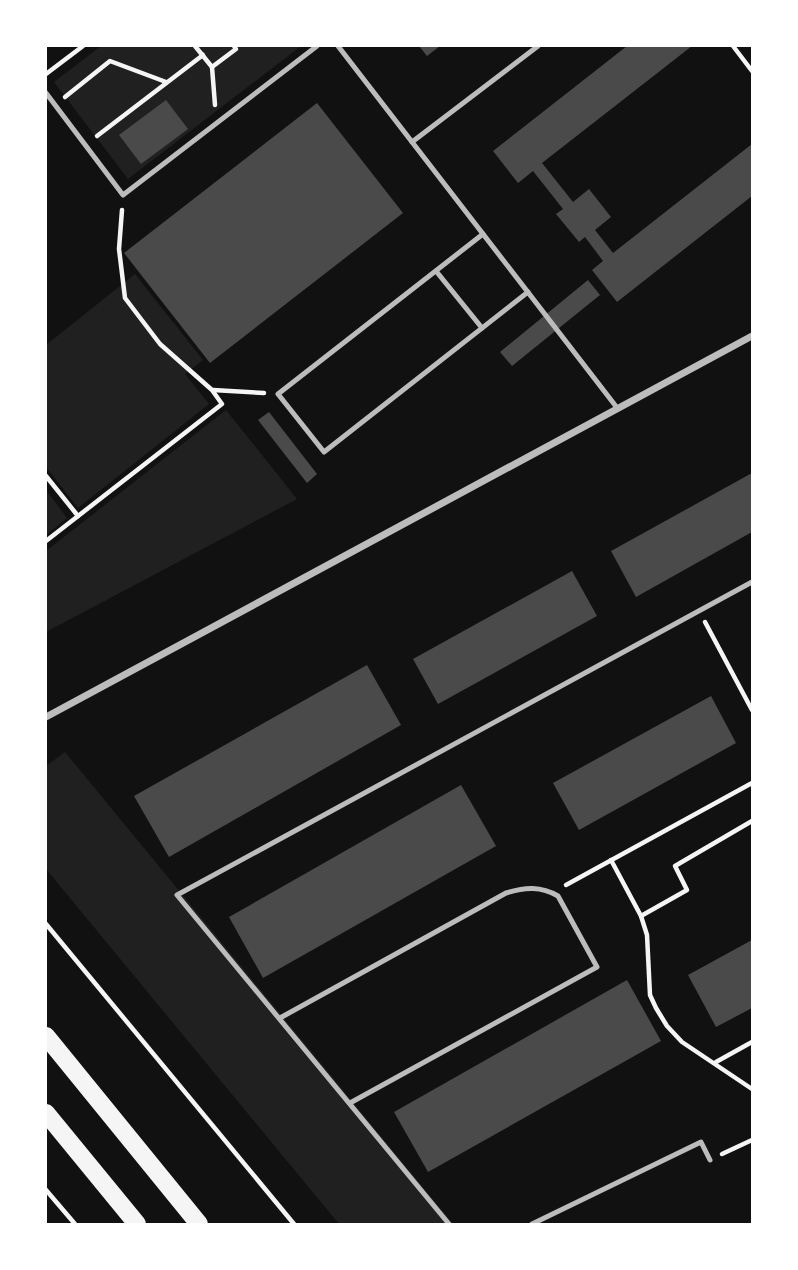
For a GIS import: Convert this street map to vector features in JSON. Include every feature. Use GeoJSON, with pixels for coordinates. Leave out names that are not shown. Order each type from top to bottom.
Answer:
{"type":"FeatureCollection","features":[{"type":"Feature","properties":{"kind":"main road"},"geometry":{"type":"LineString","coordinates":[[46,1036],[200,1224]]}},
{"type":"Feature","properties":{"kind":"main road"},"geometry":{"type":"LineString","coordinates":[[46,1113],[137,1224]]}},
{"type":"Feature","properties":{"kind":"street"},"geometry":{"type":"LineString","coordinates":[[46,717],[752,337]]}},
{"type":"Feature","properties":{"kind":"lane"},"geometry":{"type":"LineString","coordinates":[[46,93],[123,195],[317,46]]}},
{"type":"Feature","properties":{"kind":"lane"},"geometry":{"type":"LineString","coordinates":[[338,46],[618,409]]}},
{"type":"Feature","properties":{"kind":"lane"},"geometry":{"type":"LineString","coordinates":[[412,142],[538,46]]}},
{"type":"Feature","properties":{"kind":"lane"},"geometry":{"type":"LineString","coordinates":[[483,234],[278,394],[324,452],[528,292]]}},
{"type":"Feature","properties":{"kind":"lane"},"geometry":{"type":"LineString","coordinates":[[436,271],[482,328]]}},
{"type":"Feature","properties":{"kind":"lane"},"geometry":{"type":"LineString","coordinates":[[449,1224],[177,895],[752,582]]}},
{"type":"Feature","properties":{"kind":"lane"},"geometry":{"type":"LineString","coordinates":[[280,1018],[506,892],[534,887],[558,896],[597,967],[350,1103]]}},
{"type":"Feature","properties":{"kind":"lane"},"geometry":{"type":"LineString","coordinates":[[532,1224],[701,1142],[710,1160]]}},
{"type":"Feature","properties":{"kind":"path"},"geometry":{"type":"LineString","coordinates":[[46,74],[83,46]]}},
{"type":"Feature","properties":{"kind":"path"},"geometry":{"type":"LineString","coordinates":[[195,46],[212,67],[216,123]]}},
{"type":"Feature","properties":{"kind":"path"},"geometry":{"type":"LineString","coordinates":[[212,67],[236,49],[234,46]]}},
{"type":"Feature","properties":{"kind":"path"},"geometry":{"type":"LineString","coordinates":[[733,46],[752,71]]}},
{"type":"Feature","properties":{"kind":"path"},"geometry":{"type":"LineString","coordinates":[[85,145],[203,55]]}},
{"type":"Feature","properties":{"kind":"path"},"geometry":{"type":"LineString","coordinates":[[54,105],[110,61],[166,83]]}},
{"type":"Feature","properties":{"kind":"path"},"geometry":{"type":"LineString","coordinates":[[46,541],[222,404],[212,390],[160,344],[125,298],[119,249],[123,195]]}},
{"type":"Feature","properties":{"kind":"path"},"geometry":{"type":"LineString","coordinates":[[212,390],[278,394]]}},
{"type":"Feature","properties":{"kind":"path"},"geometry":{"type":"LineString","coordinates":[[46,476],[78,516]]}},
{"type":"Feature","properties":{"kind":"path"},"geometry":{"type":"LineString","coordinates":[[699,611],[752,710]]}},
{"type":"Feature","properties":{"kind":"path"},"geometry":{"type":"LineString","coordinates":[[552,892],[752,783]]}},
{"type":"Feature","properties":{"kind":"path"},"geometry":{"type":"LineString","coordinates":[[641,916],[687,890],[675,866],[752,821]]}},
{"type":"Feature","properties":{"kind":"path"},"geometry":{"type":"LineString","coordinates":[[611,860],[641,916],[647,935],[650,995],[667,1026],[694,1051],[716,1062],[752,1088]]}},
{"type":"Feature","properties":{"kind":"path"},"geometry":{"type":"LineString","coordinates":[[46,924],[294,1224]]}},
{"type":"Feature","properties":{"kind":"path"},"geometry":{"type":"LineString","coordinates":[[716,1062],[752,1042]]}},
{"type":"Feature","properties":{"kind":"path"},"geometry":{"type":"LineString","coordinates":[[710,1160],[752,1140]]}},
{"type":"Feature","properties":{"kind":"path"},"geometry":{"type":"LineString","coordinates":[[46,1190],[75,1224]]}},
{"type":"Feature","properties":{"kind":"shaded area"},"geometry":{"type":"Polygon","coordinates":[[[101,46],[301,46],[128,179],[54,82],[101,46]]]}},
{"type":"Feature","properties":{"kind":"shaded area"},"geometry":{"type":"Polygon","coordinates":[[[135,274],[203,360],[185,374],[209,404],[78,508],[46,467],[46,345],[135,274]]]}},
{"type":"Feature","properties":{"kind":"shaded area"},"geometry":{"type":"Polygon","coordinates":[[[226,410],[297,499],[46,632],[46,551],[226,410]]]}},
{"type":"Feature","properties":{"kind":"shaded area"},"geometry":{"type":"Polygon","coordinates":[[[46,490],[67,518],[46,535],[46,490]]]}},
{"type":"Feature","properties":{"kind":"shaded area"},"geometry":{"type":"Polygon","coordinates":[[[65,752],[453,1224],[339,1224],[46,869],[46,766],[65,752]]]}},
{"type":"Feature","properties":{"kind":"building"},"geometry":{"type":"Polygon","coordinates":[[[419,46],[440,46],[427,56],[419,46]]]}},
{"type":"Feature","properties":{"kind":"building"},"geometry":{"type":"Polygon","coordinates":[[[627,46],[692,46],[542,163],[573,202],[589,189],[611,217],[595,230],[613,253],[752,144],[752,196],[617,302],[592,270],[603,261],[585,237],[579,242],[556,214],[563,209],[533,171],[518,183],[493,151],[627,46]]]}},
{"type":"Feature","properties":{"kind":"building"},"geometry":{"type":"Polygon","coordinates":[[[166,100],[188,129],[141,164],[119,135],[166,100]]]}},
{"type":"Feature","properties":{"kind":"building"},"geometry":{"type":"Polygon","coordinates":[[[317,103],[403,213],[210,363],[124,253],[317,103]]]}},
{"type":"Feature","properties":{"kind":"building"},"geometry":{"type":"Polygon","coordinates":[[[588,280],[600,295],[512,366],[500,352],[588,280]]]}},
{"type":"Feature","properties":{"kind":"building"},"geometry":{"type":"Polygon","coordinates":[[[269,412],[317,474],[307,483],[258,420],[269,412]]]}},
{"type":"Feature","properties":{"kind":"building"},"geometry":{"type":"Polygon","coordinates":[[[752,473],[752,532],[636,597],[611,551],[752,473]]]}},
{"type":"Feature","properties":{"kind":"building"},"geometry":{"type":"Polygon","coordinates":[[[572,571],[597,616],[438,704],[413,659],[572,571]]]}},
{"type":"Feature","properties":{"kind":"building"},"geometry":{"type":"Polygon","coordinates":[[[367,665],[401,725],[169,857],[134,796],[367,665]]]}},
{"type":"Feature","properties":{"kind":"building"},"geometry":{"type":"Polygon","coordinates":[[[711,696],[736,743],[579,830],[553,783],[711,696]]]}},
{"type":"Feature","properties":{"kind":"building"},"geometry":{"type":"Polygon","coordinates":[[[461,785],[496,846],[263,978],[229,917],[461,785]]]}},
{"type":"Feature","properties":{"kind":"building"},"geometry":{"type":"Polygon","coordinates":[[[752,940],[752,1008],[716,1027],[688,975],[752,940]]]}},
{"type":"Feature","properties":{"kind":"building"},"geometry":{"type":"Polygon","coordinates":[[[627,980],[661,1041],[428,1172],[394,1112],[627,980]]]}}]}
